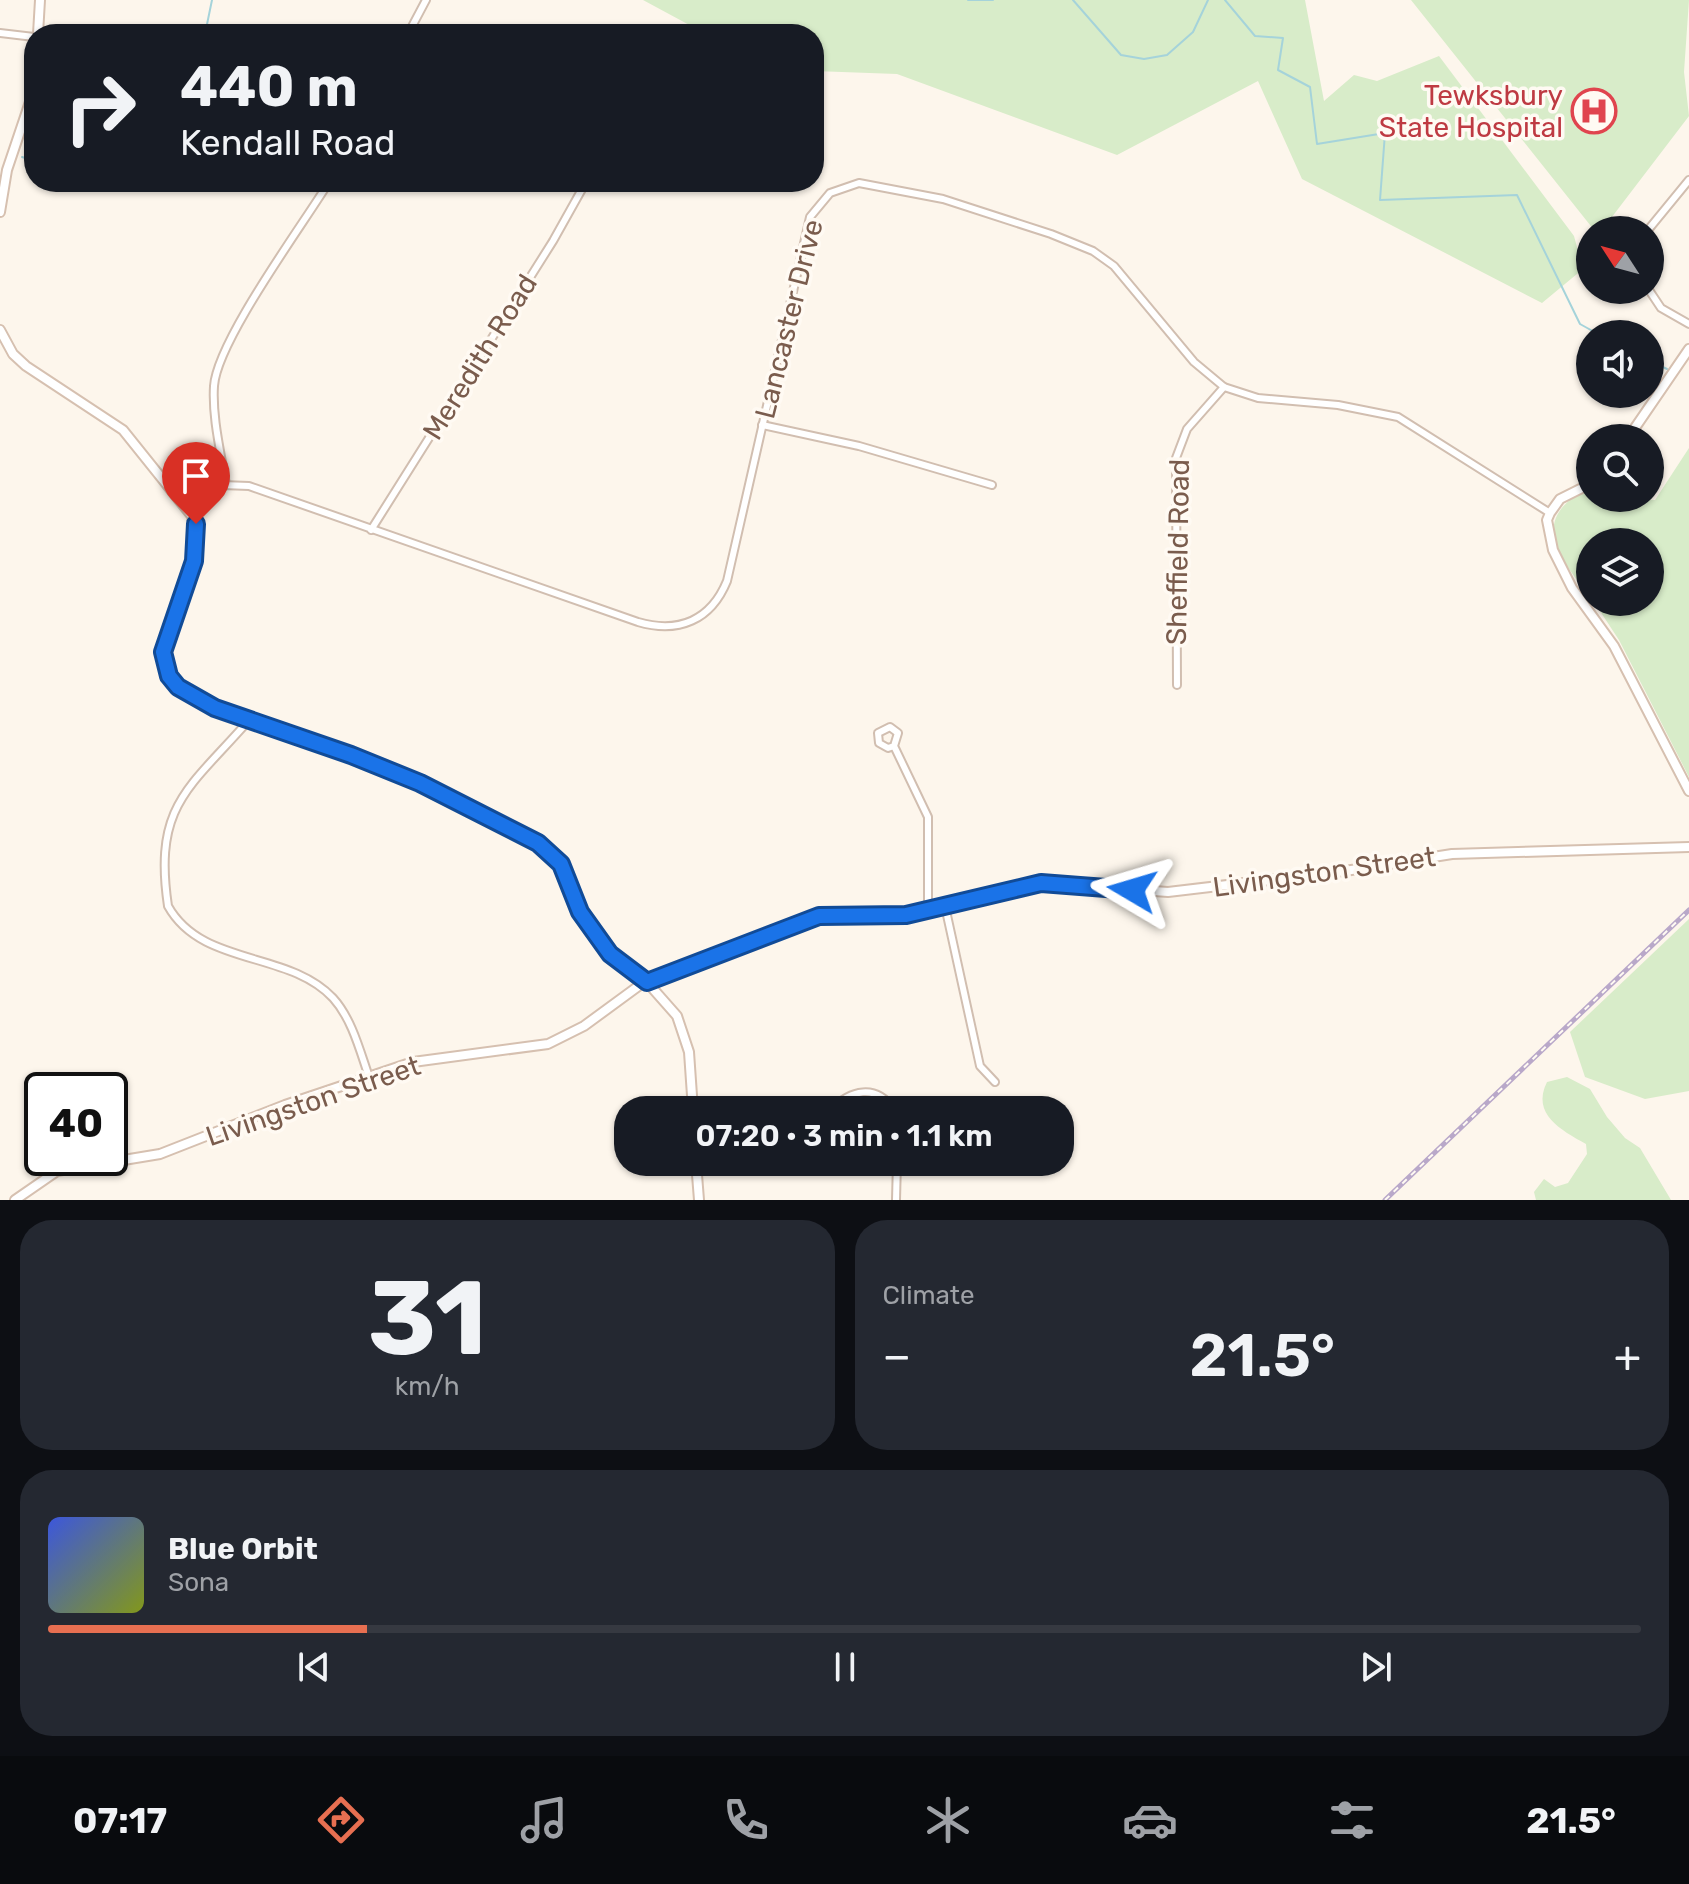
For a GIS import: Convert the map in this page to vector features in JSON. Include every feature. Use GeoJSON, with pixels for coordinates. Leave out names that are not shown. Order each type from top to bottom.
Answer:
{"type":"FeatureCollection","features":[{"type":"Feature","properties":{"kind":"street"},"geometry":{"type":"LineString","coordinates":[[37,24],[40,0]]}},
{"type":"Feature","properties":{"kind":"street"},"geometry":{"type":"LineString","coordinates":[[413,24],[426,0]]}},
{"type":"Feature","properties":{"kind":"street"},"geometry":{"type":"LineString","coordinates":[[0,33],[24,34]]}},
{"type":"Feature","properties":{"kind":"street"},"geometry":{"type":"LineString","coordinates":[[0,212],[7,170],[24,120]]}},
{"type":"Feature","properties":{"kind":"street"},"geometry":{"type":"LineString","coordinates":[[1659,216],[1689,180]]}},
{"type":"Feature","properties":{"kind":"street","name":"Lancaster Drive"},"geometry":{"type":"LineString","coordinates":[[226,485],[249,486],[651,626],[680,626],[706,615],[727,581],[810,217],[830,193],[859,183],[982,210],[1093,251],[1114,266],[1194,362],[1224,387],[1258,398],[1338,405],[1398,417],[1550,513]]}},
{"type":"Feature","properties":{"kind":"street"},"geometry":{"type":"LineString","coordinates":[[186,506],[226,485],[216,419],[216,371],[234,332],[323,192]]}},
{"type":"Feature","properties":{"kind":"street","name":"Meredith Road"},"geometry":{"type":"LineString","coordinates":[[371,530],[553,241],[580,192]]}},
{"type":"Feature","properties":{"kind":"street"},"geometry":{"type":"LineString","coordinates":[[1658,304],[1689,324]]}},
{"type":"Feature","properties":{"kind":"street"},"geometry":{"type":"LineString","coordinates":[[0,330],[13,354],[26,366],[123,430],[186,506],[196,524],[198,546],[167,635],[164,664],[169,676],[194,698],[390,770],[538,843],[561,864],[580,912],[610,954],[647,982],[677,1016],[685,1034],[692,1096]]}},
{"type":"Feature","properties":{"kind":"street"},"geometry":{"type":"LineString","coordinates":[[1638,424],[1689,349]]}},
{"type":"Feature","properties":{"kind":"street","name":"Sheffield Road"},"geometry":{"type":"LineString","coordinates":[[1177,685],[1176,458],[1194,419],[1224,387]]}},
{"type":"Feature","properties":{"kind":"street"},"geometry":{"type":"LineString","coordinates":[[762,425],[859,446],[992,485]]}},
{"type":"Feature","properties":{"kind":"street"},"geometry":{"type":"LineString","coordinates":[[1576,491],[1560,499],[1550,513],[1548,529],[1562,570],[1613,645],[1689,791]]}},
{"type":"Feature","properties":{"kind":"street"},"geometry":{"type":"LineString","coordinates":[[250,719],[195,777],[175,805],[167,845],[168,906],[196,937],[303,977],[332,996],[343,1010],[369,1077]]}},
{"type":"Feature","properties":{"kind":"street"},"geometry":{"type":"LineString","coordinates":[[894,746],[928,817],[928,910]]}},
{"type":"Feature","properties":{"kind":"street","name":"Livingston Street"},"geometry":{"type":"LineString","coordinates":[[15,1200],[57,1171],[160,1154],[413,1062],[548,1044],[584,1026],[647,982],[819,916],[906,915],[1041,883],[1168,892],[1452,854],[1689,847]]}},
{"type":"Feature","properties":{"kind":"street"},"geometry":{"type":"LineString","coordinates":[[945,906],[980,1066],[995,1082]]}},
{"type":"Feature","properties":{"kind":"street"},"geometry":{"type":"LineString","coordinates":[[846,1096],[867,1092],[880,1096]]}},
{"type":"Feature","properties":{"kind":"street"},"geometry":{"type":"LineString","coordinates":[[697,1176],[699,1200]]}},
{"type":"Feature","properties":{"kind":"street"},"geometry":{"type":"LineString","coordinates":[[896,1200],[897,1176]]}},
{"type":"Feature","properties":{"kind":"green space"},"geometry":{"type":"Polygon","coordinates":[[[643,0],[1305,0],[1324,101],[1354,75],[1377,81],[1439,56],[1574,236],[1576,275],[1542,303],[1302,179],[1258,81],[1117,155],[897,74],[824,71],[824,24],[687,24],[643,0]]]}},
{"type":"Feature","properties":{"kind":"green space","name":"Tewksbury State Hospital"},"geometry":{"type":"Polygon","coordinates":[[[1411,0],[1689,0],[1684,72],[1689,116],[1613,216],[1583,216],[1411,0]]]}},
{"type":"Feature","properties":{"kind":"green space"},"geometry":{"type":"Polygon","coordinates":[[[1689,448],[1689,777],[1619,640],[1603,616],[1664,616],[1664,528],[1576,528],[1576,578],[1554,538],[1554,525],[1559,512],[1576,496],[1576,512],[1664,512],[1664,486],[1689,448]]]}},
{"type":"Feature","properties":{"kind":"green space"},"geometry":{"type":"Polygon","coordinates":[[[1689,919],[1689,1091],[1645,1099],[1585,1077],[1570,1032],[1689,919]]]}},
{"type":"Feature","properties":{"kind":"green space"},"geometry":{"type":"Polygon","coordinates":[[[1567,1077],[1590,1089],[1607,1117],[1625,1138],[1640,1148],[1671,1200],[1536,1200],[1534,1192],[1544,1179],[1555,1187],[1568,1183],[1587,1154],[1586,1144],[1558,1127],[1543,1103],[1547,1082],[1567,1077]]]}},
{"type":"Feature","properties":{"kind":"waterway"},"geometry":{"type":"LineString","coordinates":[[207,24],[212,0]]}},
{"type":"Feature","properties":{"kind":"waterway"},"geometry":{"type":"LineString","coordinates":[[968,0],[993,0]]}},
{"type":"Feature","properties":{"kind":"waterway"},"geometry":{"type":"LineString","coordinates":[[1073,0],[1121,55],[1144,59],[1167,55],[1193,32],[1208,0]]}},
{"type":"Feature","properties":{"kind":"waterway"},"geometry":{"type":"LineString","coordinates":[[1225,0],[1255,36],[1283,38],[1278,70],[1310,87],[1317,144],[1385,133],[1380,200],[1517,195],[1578,320]]}},
{"type":"Feature","properties":{"kind":"railway"},"geometry":{"type":"LineString","coordinates":[[1385,1200],[1689,910]]}},
{"type":"Feature","properties":{"kind":"place","name":"Tewksbury State Hospital"},"geometry":{"type":"Point","coordinates":[1594,111]}},
{"type":"Feature","properties":{"kind":"route"},"geometry":{"type":"LineString","coordinates":[[196,524],[198,546],[163,652],[169,676],[178,687],[215,708],[272,726],[420,783],[538,843],[561,864],[580,912],[610,954],[647,982],[668,971],[819,916],[906,915],[1041,883],[1087,884],[1132,890]]}}]}
